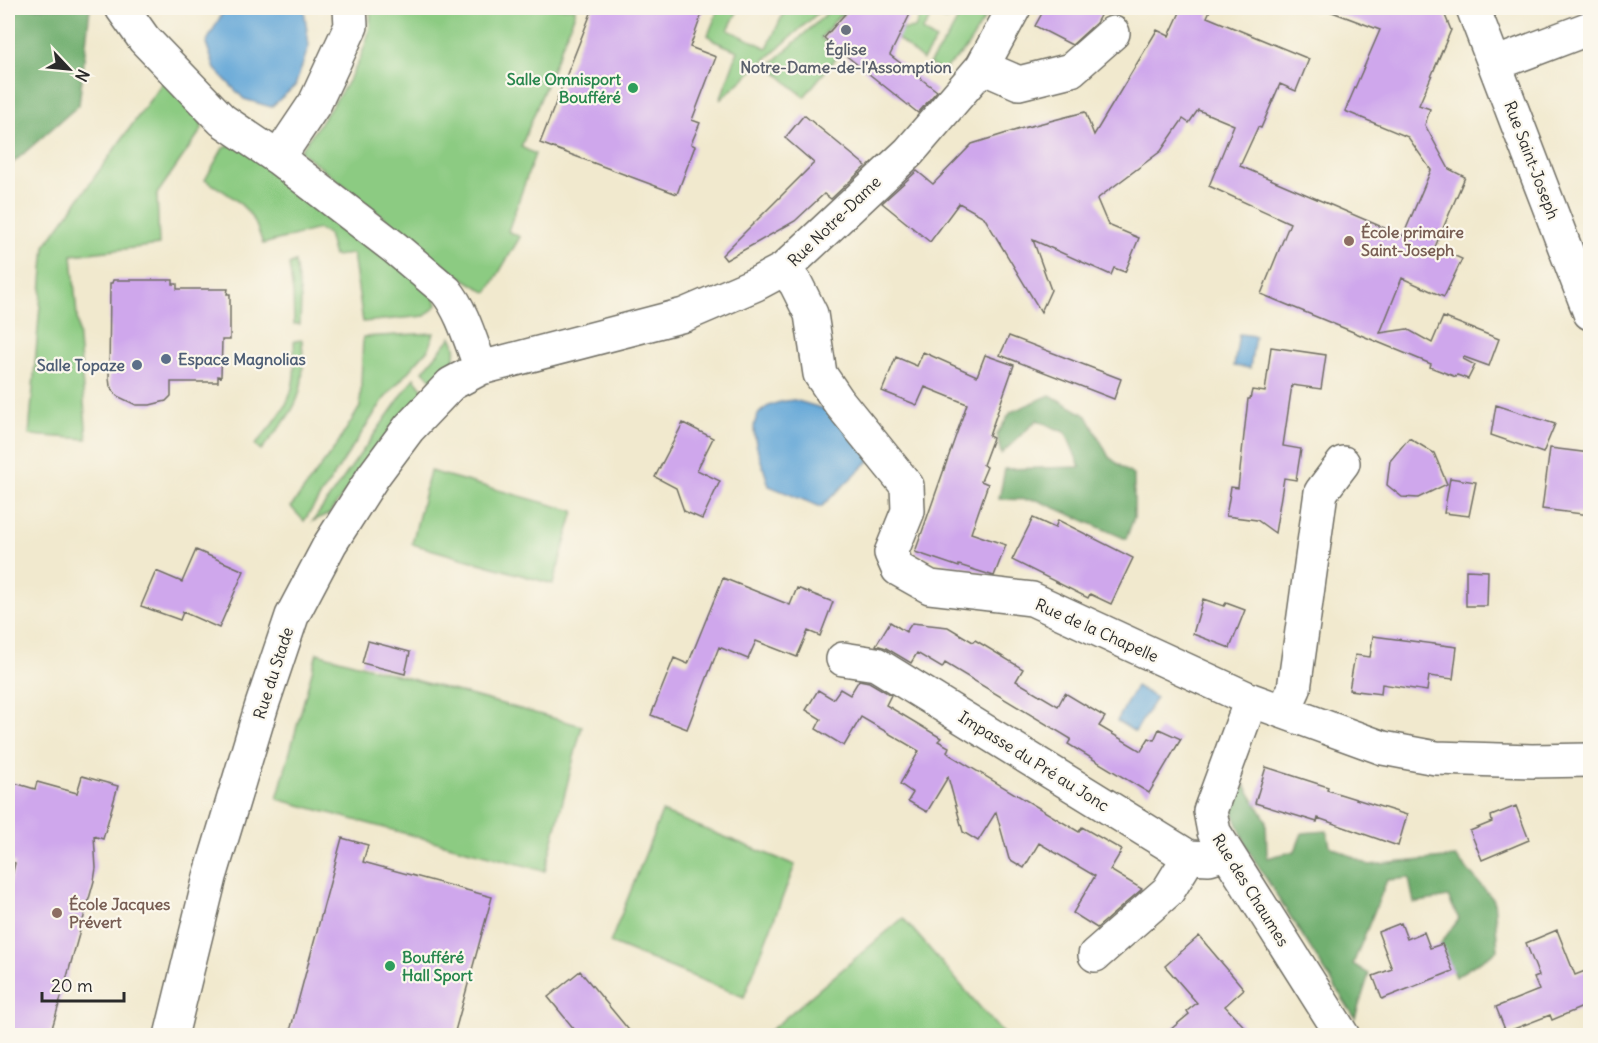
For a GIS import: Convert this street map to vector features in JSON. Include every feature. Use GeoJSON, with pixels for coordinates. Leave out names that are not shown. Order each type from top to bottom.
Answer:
{"type":"FeatureCollection","features":[{"type":"Feature","properties":{"kind":"street"},"geometry":{"type":"LineString","coordinates":[[122,8],[144,39],[222,120],[278,158],[395,248],[446,291],[461,319],[481,368]]}},
{"type":"Feature","properties":{"kind":"street"},"geometry":{"type":"LineString","coordinates":[[278,158],[315,103],[351,26],[350,8]]}},
{"type":"Feature","properties":{"kind":"street","name":"Rue Notre-Dame"},"geometry":{"type":"LineString","coordinates":[[481,368],[684,315],[756,284],[784,269],[909,152],[982,67],[1014,8]]}},
{"type":"Feature","properties":{"kind":"street","name":"Rue Saint-Joseph"},"geometry":{"type":"LineString","coordinates":[[1473,8],[1590,313]]}},
{"type":"Feature","properties":{"kind":"street"},"geometry":{"type":"LineString","coordinates":[[1495,64],[1590,28]]}},
{"type":"Feature","properties":{"kind":"street"},"geometry":{"type":"LineString","coordinates":[[982,67],[1019,83],[1071,70],[1113,33]]}},
{"type":"Feature","properties":{"kind":"street","name":"Rue de la Chapelle"},"geometry":{"type":"LineString","coordinates":[[784,269],[796,284],[811,314],[820,374],[839,402],[907,486],[908,511],[891,553],[898,569],[930,587],[1032,599],[1251,700],[1383,748],[1436,758],[1590,760]]}},
{"type":"Feature","properties":{"kind":"street","name":"Rue du Stade"},"geometry":{"type":"LineString","coordinates":[[171,1035],[210,878],[262,705],[292,616],[330,544],[374,476],[409,428],[451,384],[481,368]]}},
{"type":"Feature","properties":{"kind":"street"},"geometry":{"type":"LineString","coordinates":[[1284,711],[1294,689],[1321,492],[1343,463]]}},
{"type":"Feature","properties":{"kind":"street","name":"Impasse du Pré au Jonc"},"geometry":{"type":"LineString","coordinates":[[843,659],[876,664],[1189,857]]}},
{"type":"Feature","properties":{"kind":"street","name":"Rue des Chaumes"},"geometry":{"type":"LineString","coordinates":[[1251,700],[1210,811],[1214,832],[1225,853],[1343,1035]]}},
{"type":"Feature","properties":{"kind":"street"},"geometry":{"type":"LineString","coordinates":[[1095,955],[1168,891],[1189,857],[1209,858],[1225,853]]}},
{"type":"Feature","properties":{"kind":"green space"},"geometry":{"type":"Polygon","coordinates":[[[8,8],[90,8],[79,105],[8,167],[8,8]]]}},
{"type":"Feature","properties":{"kind":"green space"},"geometry":{"type":"Polygon","coordinates":[[[370,8],[575,8],[575,13],[521,147],[535,154],[508,231],[520,237],[487,293],[453,272],[300,151],[347,83],[357,64],[370,26],[370,8]]]}},
{"type":"Feature","properties":{"kind":"green space"},"geometry":{"type":"Polygon","coordinates":[[[719,8],[739,8],[728,30],[767,48],[786,8],[818,8],[819,12],[720,100],[738,51],[714,41],[708,35],[719,8]]]}},
{"type":"Feature","properties":{"kind":"green space"},"geometry":{"type":"Polygon","coordinates":[[[829,8],[842,11],[843,15],[839,16],[821,38],[840,53],[804,97],[769,66],[826,14],[829,8]]]}},
{"type":"Feature","properties":{"kind":"green space"},"geometry":{"type":"Polygon","coordinates":[[[923,8],[954,8],[947,20],[933,14],[922,31],[936,40],[923,60],[897,38],[900,30],[915,28],[923,8]]]}},
{"type":"Feature","properties":{"kind":"green space"},"geometry":{"type":"Polygon","coordinates":[[[964,8],[990,9],[964,51],[941,71],[929,64],[948,37],[964,8]]]}},
{"type":"Feature","properties":{"kind":"green space"},"geometry":{"type":"Polygon","coordinates":[[[165,79],[200,115],[202,129],[157,194],[159,245],[72,255],[87,439],[29,435],[45,246],[165,79]]]}},
{"type":"Feature","properties":{"kind":"green space"},"geometry":{"type":"Polygon","coordinates":[[[236,143],[434,292],[437,305],[425,316],[363,322],[353,254],[334,256],[328,234],[318,229],[263,244],[245,208],[205,180],[223,148],[236,143]]]}},
{"type":"Feature","properties":{"kind":"green space"},"geometry":{"type":"Polygon","coordinates":[[[295,262],[301,299],[300,324],[294,324],[289,265],[295,262]]]}},
{"type":"Feature","properties":{"kind":"green space"},"geometry":{"type":"Polygon","coordinates":[[[434,333],[429,348],[384,399],[304,521],[291,507],[336,446],[360,407],[363,337],[434,333]]]}},
{"type":"Feature","properties":{"kind":"green space"},"geometry":{"type":"Polygon","coordinates":[[[451,337],[456,350],[455,357],[435,384],[423,371],[451,337]]]}},
{"type":"Feature","properties":{"kind":"green space"},"geometry":{"type":"Polygon","coordinates":[[[302,340],[302,376],[296,401],[291,412],[261,450],[255,445],[284,409],[289,398],[294,375],[294,341],[302,340]]]}},
{"type":"Feature","properties":{"kind":"green space"},"geometry":{"type":"Polygon","coordinates":[[[414,378],[425,392],[398,422],[329,514],[313,521],[414,378]]]}},
{"type":"Feature","properties":{"kind":"green space"},"geometry":{"type":"Polygon","coordinates":[[[1050,395],[1087,416],[1109,457],[1134,476],[1134,517],[1126,539],[1037,500],[999,499],[1005,469],[1080,467],[1066,433],[1037,420],[1001,454],[997,434],[1011,412],[1050,395]]]}},
{"type":"Feature","properties":{"kind":"green space"},"geometry":{"type":"Polygon","coordinates":[[[430,471],[574,511],[553,584],[412,544],[430,471]]]}},
{"type":"Feature","properties":{"kind":"green space"},"geometry":{"type":"Polygon","coordinates":[[[317,653],[582,726],[545,871],[277,799],[317,653]]]}},
{"type":"Feature","properties":{"kind":"green space"},"geometry":{"type":"Polygon","coordinates":[[[1245,785],[1266,820],[1267,858],[1295,851],[1302,833],[1327,831],[1330,846],[1369,865],[1456,857],[1494,900],[1498,950],[1455,977],[1440,944],[1459,919],[1448,897],[1414,903],[1409,878],[1387,880],[1353,964],[1369,974],[1355,1018],[1248,850],[1231,807],[1245,785]]]}},
{"type":"Feature","properties":{"kind":"green space"},"geometry":{"type":"Polygon","coordinates":[[[662,812],[795,865],[744,997],[610,943],[662,812]]]}},
{"type":"Feature","properties":{"kind":"green space"},"geometry":{"type":"Polygon","coordinates":[[[903,918],[1004,1035],[765,1035],[903,918]]]}},
{"type":"Feature","properties":{"kind":"water"},"geometry":{"type":"Polygon","coordinates":[[[225,8],[304,8],[309,46],[295,86],[271,107],[244,99],[215,69],[206,43],[225,8]]]}},
{"type":"Feature","properties":{"kind":"water"},"geometry":{"type":"Polygon","coordinates":[[[1239,334],[1255,336],[1250,368],[1234,366],[1239,334]]]}},
{"type":"Feature","properties":{"kind":"water"},"geometry":{"type":"Polygon","coordinates":[[[794,400],[828,410],[871,459],[821,507],[769,486],[756,443],[754,430],[756,419],[762,410],[775,403],[794,400]]]}},
{"type":"Feature","properties":{"kind":"water"},"geometry":{"type":"Polygon","coordinates":[[[1136,686],[1156,698],[1135,732],[1117,721],[1136,686]]]}},
{"type":"Feature","properties":{"kind":"building","name":"Salle Omnisport Boufféré"},"geometry":{"type":"Polygon","coordinates":[[[593,8],[704,8],[690,47],[716,57],[692,120],[700,123],[691,144],[695,146],[677,194],[540,143],[593,8]]]}},
{"type":"Feature","properties":{"kind":"building"},"geometry":{"type":"Polygon","coordinates":[[[850,8],[913,8],[890,55],[937,91],[918,113],[824,38],[850,8]]]}},
{"type":"Feature","properties":{"kind":"building"},"geometry":{"type":"Polygon","coordinates":[[[1045,8],[1104,8],[1096,23],[1072,45],[1035,26],[1045,8]]]}},
{"type":"Feature","properties":{"kind":"building"},"geometry":{"type":"Polygon","coordinates":[[[1182,8],[1211,8],[1207,17],[1309,59],[1296,91],[1280,84],[1261,128],[1258,127],[1240,166],[1403,236],[1431,170],[1408,137],[1345,111],[1380,30],[1327,10],[1328,8],[1442,8],[1451,30],[1419,105],[1430,109],[1425,125],[1449,169],[1465,177],[1435,247],[1462,259],[1444,297],[1402,278],[1380,333],[1407,329],[1432,343],[1443,317],[1499,339],[1489,366],[1464,357],[1463,359],[1475,365],[1468,379],[1457,375],[1456,377],[1430,367],[1431,364],[1261,294],[1290,223],[1209,186],[1234,125],[1198,110],[1189,123],[1183,119],[1161,151],[1097,199],[1108,225],[1139,238],[1125,272],[1114,268],[1111,275],[1033,240],[1051,290],[1041,312],[984,217],[959,203],[930,242],[882,203],[917,171],[933,184],[972,144],[1085,112],[1094,135],[1157,30],[1169,36],[1182,8]]]}},
{"type":"Feature","properties":{"kind":"building"},"geometry":{"type":"Polygon","coordinates":[[[804,115],[866,166],[831,199],[824,194],[795,221],[726,260],[722,255],[814,163],[785,138],[804,115]]]}},
{"type":"Feature","properties":{"kind":"building","name":"Espace Magnolias"},"geometry":{"type":"Polygon","coordinates":[[[113,280],[173,280],[173,284],[177,284],[177,289],[228,289],[227,294],[230,294],[230,340],[222,340],[221,377],[218,376],[218,382],[171,382],[171,396],[166,401],[150,405],[136,405],[117,396],[110,386],[109,378],[110,283],[113,280]]]}},
{"type":"Feature","properties":{"kind":"building"},"geometry":{"type":"Polygon","coordinates":[[[1009,336],[1121,379],[1114,399],[1000,355],[1009,336]]]}},
{"type":"Feature","properties":{"kind":"building"},"geometry":{"type":"Polygon","coordinates":[[[1271,347],[1326,355],[1321,389],[1292,385],[1283,446],[1301,449],[1296,480],[1284,478],[1275,533],[1257,520],[1226,516],[1231,487],[1238,488],[1248,399],[1250,399],[1252,390],[1265,392],[1271,347]]]}},
{"type":"Feature","properties":{"kind":"building"},"geometry":{"type":"Polygon","coordinates":[[[923,352],[977,376],[985,355],[1014,365],[989,436],[993,438],[983,465],[987,467],[981,481],[988,484],[971,533],[1006,545],[994,576],[915,552],[967,404],[925,387],[917,405],[882,391],[896,357],[917,366],[923,352]]]}},
{"type":"Feature","properties":{"kind":"building"},"geometry":{"type":"Polygon","coordinates":[[[1496,405],[1555,424],[1543,453],[1491,435],[1496,405]]]}},
{"type":"Feature","properties":{"kind":"building"},"geometry":{"type":"Polygon","coordinates":[[[683,423],[713,438],[697,470],[720,481],[702,519],[684,511],[676,488],[655,477],[683,423]]]}},
{"type":"Feature","properties":{"kind":"building"},"geometry":{"type":"Polygon","coordinates":[[[1409,438],[1434,453],[1447,484],[1418,498],[1402,497],[1387,485],[1390,461],[1409,438]]]}},
{"type":"Feature","properties":{"kind":"building"},"geometry":{"type":"Polygon","coordinates":[[[1550,448],[1590,453],[1590,515],[1542,509],[1550,448]]]}},
{"type":"Feature","properties":{"kind":"building"},"geometry":{"type":"Polygon","coordinates":[[[1450,478],[1476,482],[1469,516],[1444,513],[1450,478]]]}},
{"type":"Feature","properties":{"kind":"building"},"geometry":{"type":"Polygon","coordinates":[[[1033,518],[1055,528],[1058,520],[1133,558],[1111,604],[1090,594],[1088,598],[1012,560],[1033,518]]]}},
{"type":"Feature","properties":{"kind":"building"},"geometry":{"type":"Polygon","coordinates":[[[196,550],[244,571],[219,628],[183,612],[180,620],[141,606],[156,571],[182,582],[196,550]]]}},
{"type":"Feature","properties":{"kind":"building"},"geometry":{"type":"Polygon","coordinates":[[[1466,570],[1488,571],[1487,606],[1466,606],[1466,570]]]}},
{"type":"Feature","properties":{"kind":"building"},"geometry":{"type":"Polygon","coordinates":[[[723,578],[790,605],[797,588],[833,602],[820,636],[808,631],[797,657],[756,641],[748,659],[719,647],[687,729],[651,715],[674,658],[688,664],[723,578]]]}},
{"type":"Feature","properties":{"kind":"building"},"geometry":{"type":"Polygon","coordinates":[[[1203,599],[1224,606],[1226,603],[1245,610],[1230,648],[1193,634],[1203,599]]]}},
{"type":"Feature","properties":{"kind":"building"},"geometry":{"type":"Polygon","coordinates":[[[890,622],[906,632],[912,623],[948,627],[973,642],[975,640],[1023,669],[1016,681],[1058,706],[1065,693],[1105,717],[1099,726],[1141,751],[1149,738],[1154,740],[1159,729],[1181,739],[1149,793],[1068,744],[1071,739],[945,663],[942,668],[917,653],[911,663],[886,648],[876,645],[890,622]]]}},
{"type":"Feature","properties":{"kind":"building"},"geometry":{"type":"Polygon","coordinates":[[[1373,636],[1457,647],[1453,679],[1429,676],[1427,691],[1382,684],[1381,694],[1349,690],[1355,655],[1370,657],[1373,636]]]}},
{"type":"Feature","properties":{"kind":"building"},"geometry":{"type":"Polygon","coordinates":[[[368,641],[410,652],[405,674],[362,663],[368,641]]]}},
{"type":"Feature","properties":{"kind":"building"},"geometry":{"type":"Polygon","coordinates":[[[859,680],[869,682],[891,695],[886,705],[941,738],[938,741],[949,747],[947,752],[950,755],[1079,832],[1082,827],[1122,850],[1110,870],[1142,889],[1097,928],[1073,913],[1095,876],[1039,843],[1024,868],[1009,859],[996,812],[978,841],[963,832],[948,777],[927,812],[908,801],[913,793],[900,784],[919,751],[861,717],[844,746],[816,729],[821,719],[806,710],[818,690],[833,699],[840,689],[850,695],[859,680]]]}},
{"type":"Feature","properties":{"kind":"building"},"geometry":{"type":"Polygon","coordinates":[[[1266,767],[1328,787],[1327,790],[1407,815],[1398,846],[1318,818],[1317,822],[1255,803],[1266,767]]]}},
{"type":"Feature","properties":{"kind":"building"},"geometry":{"type":"Polygon","coordinates":[[[82,776],[118,786],[103,839],[94,836],[96,868],[94,881],[65,984],[50,1035],[8,1035],[8,892],[15,863],[8,861],[8,781],[35,789],[37,782],[77,793],[82,776]]]}},
{"type":"Feature","properties":{"kind":"building"},"geometry":{"type":"Polygon","coordinates":[[[1516,806],[1529,840],[1482,860],[1470,831],[1492,822],[1491,816],[1516,806]]]}},
{"type":"Feature","properties":{"kind":"building","name":"Boufféré Hall Sport"},"geometry":{"type":"Polygon","coordinates":[[[342,838],[368,845],[363,862],[492,897],[454,1035],[289,1035],[342,838]]]}},
{"type":"Feature","properties":{"kind":"building"},"geometry":{"type":"Polygon","coordinates":[[[1401,923],[1407,939],[1424,932],[1430,948],[1442,944],[1453,971],[1382,999],[1373,976],[1392,969],[1378,932],[1401,923]]]}},
{"type":"Feature","properties":{"kind":"building"},"geometry":{"type":"Polygon","coordinates":[[[1557,930],[1575,975],[1590,969],[1590,1004],[1552,1020],[1550,1015],[1506,1032],[1496,1007],[1539,990],[1534,978],[1539,976],[1526,943],[1557,930]]]}},
{"type":"Feature","properties":{"kind":"building"},"geometry":{"type":"Polygon","coordinates":[[[1199,936],[1244,989],[1225,1006],[1252,1035],[1164,1035],[1189,1014],[1187,1011],[1197,1003],[1165,966],[1199,936]]]}},
{"type":"Feature","properties":{"kind":"building"},"geometry":{"type":"Polygon","coordinates":[[[580,971],[633,1035],[579,1035],[548,997],[580,971]]]}},
{"type":"Feature","properties":{"kind":"place","name":"Église Notre-Dame-de-l'Assomption"},"geometry":{"type":"Point","coordinates":[846,30]}},
{"type":"Feature","properties":{"kind":"place","name":"Salle Omnisport Boufféré"},"geometry":{"type":"Point","coordinates":[633,88]}},
{"type":"Feature","properties":{"kind":"place","name":"École primaire Saint-Joseph"},"geometry":{"type":"Point","coordinates":[1349,241]}},
{"type":"Feature","properties":{"kind":"place","name":"Espace Magnolias"},"geometry":{"type":"Point","coordinates":[166,359]}},
{"type":"Feature","properties":{"kind":"place","name":"Salle Topaze"},"geometry":{"type":"Point","coordinates":[137,365]}},
{"type":"Feature","properties":{"kind":"place","name":"École Jacques Prévert"},"geometry":{"type":"Point","coordinates":[57,913]}},
{"type":"Feature","properties":{"kind":"place","name":"Boufféré Hall Sport"},"geometry":{"type":"Point","coordinates":[390,966]}}]}
